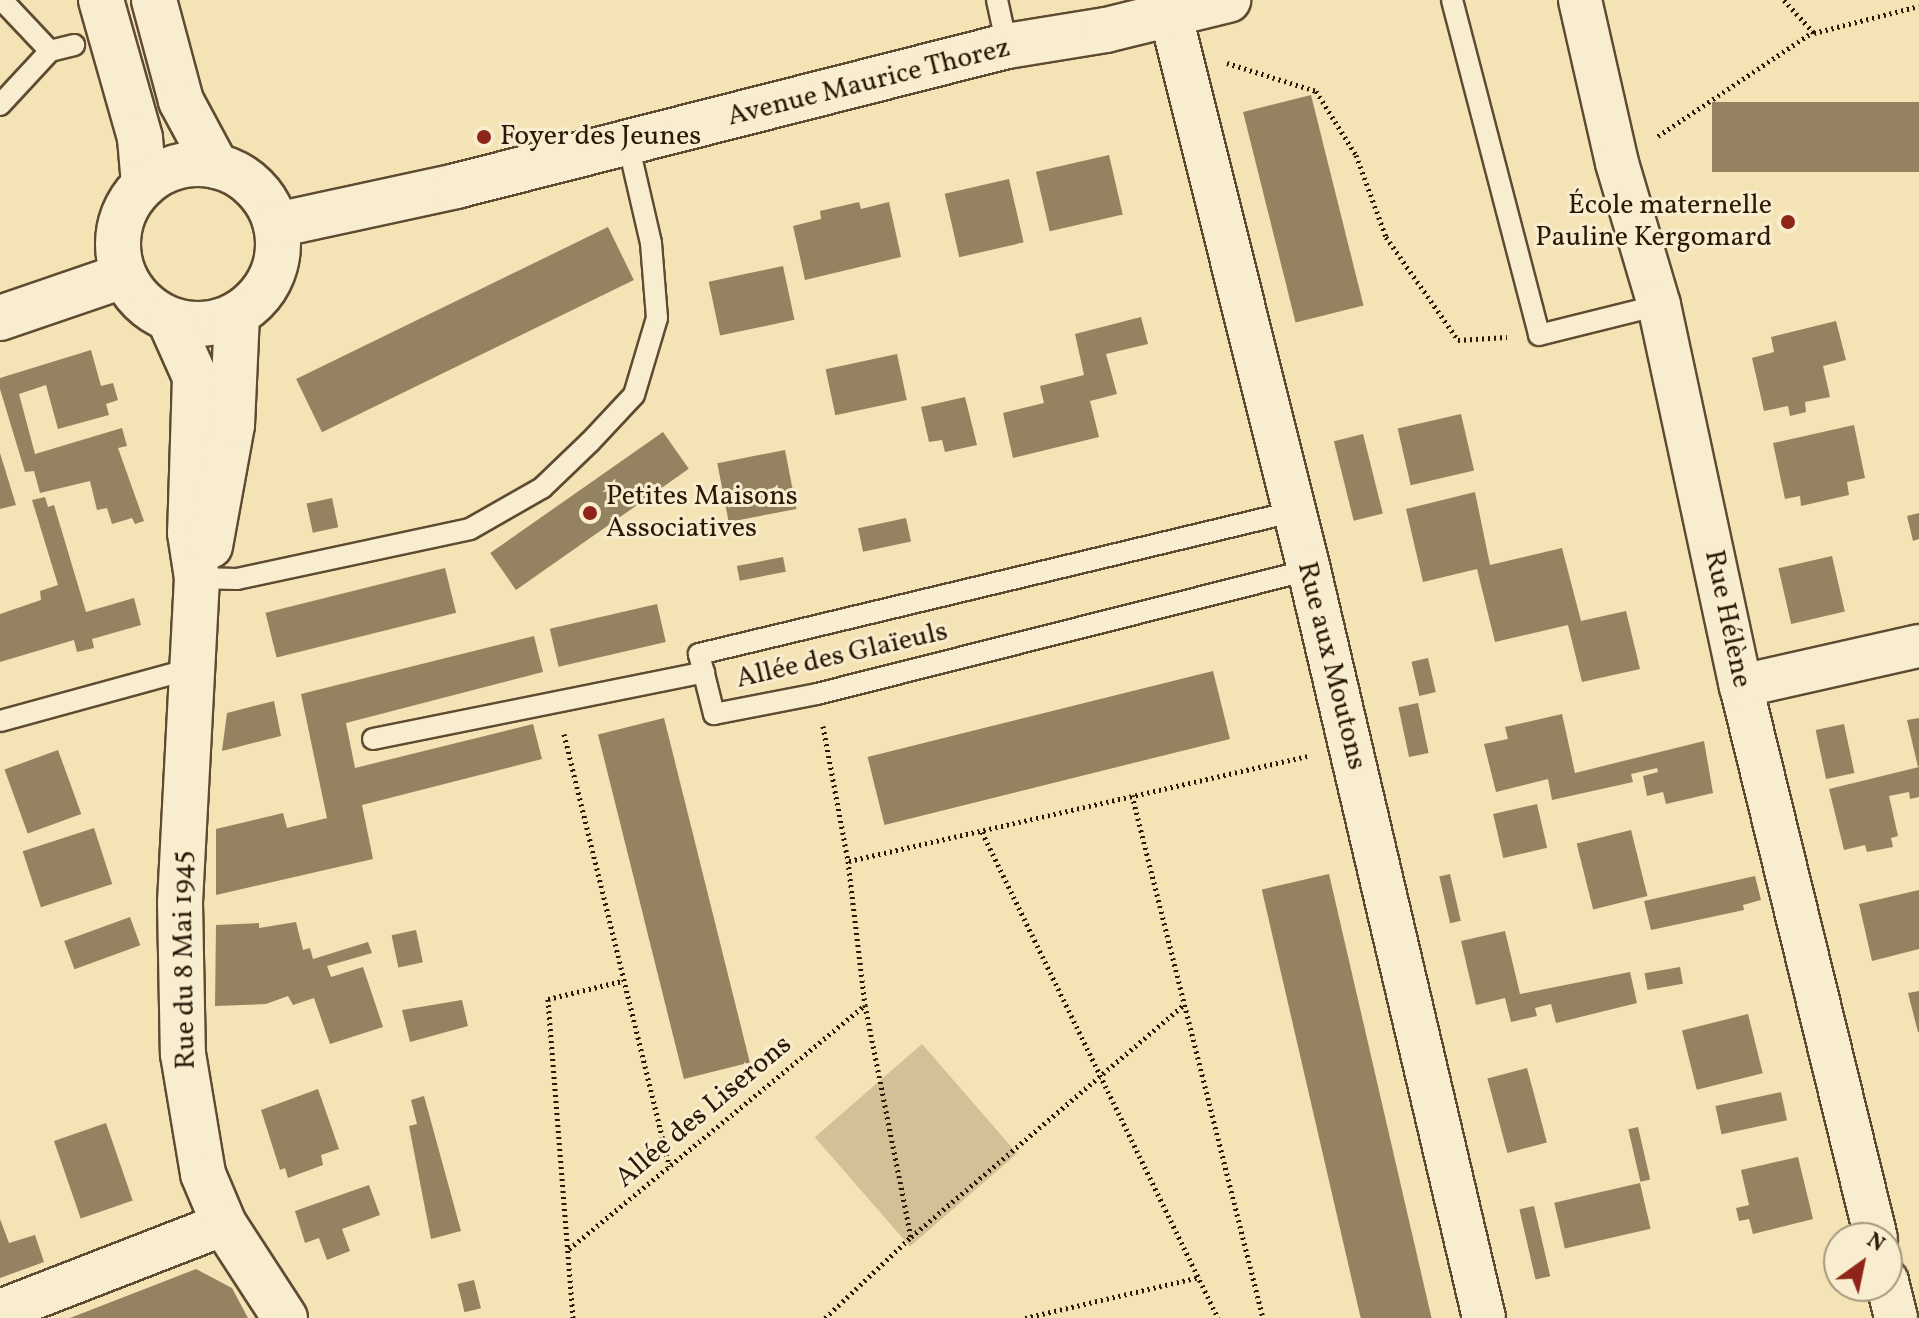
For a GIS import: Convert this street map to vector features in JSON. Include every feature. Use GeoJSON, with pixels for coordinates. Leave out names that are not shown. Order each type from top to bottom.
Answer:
{"type":"FeatureCollection","features":[{"type":"Feature","properties":{"kind":"street"},"geometry":{"type":"LineString","coordinates":[[101,0],[140,138],[144,185]]}},
{"type":"Feature","properties":{"kind":"street"},"geometry":{"type":"LineString","coordinates":[[154,0],[181,101],[216,166]]}},
{"type":"Feature","properties":{"kind":"street","name":"Avenue Maurice Thorez"},"geometry":{"type":"LineString","coordinates":[[276,225],[628,143],[1007,46],[1171,16],[1228,0]]}},
{"type":"Feature","properties":{"kind":"street","name":"Rue Hélène"},"geometry":{"type":"LineString","coordinates":[[1580,0],[1617,163],[1659,305],[1741,686],[1872,1222]]}},
{"type":"Feature","properties":{"kind":"street","name":"Rue aux Moutons"},"geometry":{"type":"LineString","coordinates":[[1171,16],[1292,512],[1309,570],[1484,1318]]}},
{"type":"Feature","properties":{"kind":"street"},"geometry":{"type":"LineString","coordinates":[[186,164],[216,166],[256,188],[276,225],[273,274],[259,297],[237,315],[198,326],[170,321],[138,299],[123,276],[116,238],[124,211],[144,185],[186,164]]}},
{"type":"Feature","properties":{"kind":"street"},"geometry":{"type":"LineString","coordinates":[[0,318],[123,276]]}},
{"type":"Feature","properties":{"kind":"street","name":"Rue du 8 Mai 1945"},"geometry":{"type":"LineString","coordinates":[[197,578],[214,536],[232,425],[237,315]]}},
{"type":"Feature","properties":{"kind":"street","name":"Rue du 8 Mai 1945"},"geometry":{"type":"LineString","coordinates":[[170,321],[195,377],[190,533],[197,578],[180,903],[183,1054],[203,1174],[224,1224],[285,1318]]}},
{"type":"Feature","properties":{"kind":"street"},"geometry":{"type":"LineString","coordinates":[[1741,686],[1919,646]]}},
{"type":"Feature","properties":{"kind":"street"},"geometry":{"type":"LineString","coordinates":[[0,1311],[224,1224]]}},
{"type":"Feature","properties":{"kind":"lane"},"geometry":{"type":"LineString","coordinates":[[2,0],[50,51]]}},
{"type":"Feature","properties":{"kind":"lane"},"geometry":{"type":"LineString","coordinates":[[997,0],[1007,46]]}},
{"type":"Feature","properties":{"kind":"lane"},"geometry":{"type":"LineString","coordinates":[[1452,0],[1539,335],[1659,305]]}},
{"type":"Feature","properties":{"kind":"lane"},"geometry":{"type":"LineString","coordinates":[[0,105],[50,51],[74,45]]}},
{"type":"Feature","properties":{"kind":"lane"},"geometry":{"type":"LineString","coordinates":[[197,578],[237,579],[470,529],[542,488],[590,442],[634,395],[657,318],[651,243],[628,143]]}},
{"type":"Feature","properties":{"kind":"lane","name":"Allée des Glaïeuls"},"geometry":{"type":"LineString","coordinates":[[1292,512],[699,654],[714,714],[817,694],[1309,570]]}},
{"type":"Feature","properties":{"kind":"lane"},"geometry":{"type":"LineString","coordinates":[[0,721],[190,669]]}},
{"type":"Feature","properties":{"kind":"lane"},"geometry":{"type":"LineString","coordinates":[[373,739],[704,672]]}},
{"type":"Feature","properties":{"kind":"path"},"geometry":{"type":"LineString","coordinates":[[1784,0],[1813,32]]}},
{"type":"Feature","properties":{"kind":"path"},"geometry":{"type":"LineString","coordinates":[[1617,163],[1813,32],[1919,6]]}},
{"type":"Feature","properties":{"kind":"path"},"geometry":{"type":"LineString","coordinates":[[1225,62],[1316,91],[1356,155],[1386,237],[1458,340],[1539,335]]}},
{"type":"Feature","properties":{"kind":"path"},"geometry":{"type":"LineString","coordinates":[[817,694],[848,861],[865,1005],[911,1237]]}},
{"type":"Feature","properties":{"kind":"path"},"geometry":{"type":"LineString","coordinates":[[556,702],[669,1166]]}},
{"type":"Feature","properties":{"kind":"path"},"geometry":{"type":"LineString","coordinates":[[848,861],[982,832],[1247,766],[1351,748]]}},
{"type":"Feature","properties":{"kind":"path"},"geometry":{"type":"LineString","coordinates":[[1132,795],[1263,1318]]}},
{"type":"Feature","properties":{"kind":"path"},"geometry":{"type":"LineString","coordinates":[[982,832],[1218,1318]]}},
{"type":"Feature","properties":{"kind":"path"},"geometry":{"type":"LineString","coordinates":[[573,1318],[548,999],[622,981]]}},
{"type":"Feature","properties":{"kind":"path"},"geometry":{"type":"LineString","coordinates":[[825,1318],[911,1237],[1185,1004]]}},
{"type":"Feature","properties":{"kind":"path","name":"Allée des Liserons"},"geometry":{"type":"LineString","coordinates":[[569,1249],[865,1005]]}},
{"type":"Feature","properties":{"kind":"path"},"geometry":{"type":"LineString","coordinates":[[1025,1318],[1200,1277]]}},
{"type":"Feature","properties":{"kind":"shaded area"},"geometry":{"type":"Polygon","coordinates":[[[922,1044],[1017,1153],[910,1247],[815,1137],[922,1044]]]}},
{"type":"Feature","properties":{"kind":"building"},"geometry":{"type":"Polygon","coordinates":[[[1311,95],[1363,306],[1296,322],[1243,112],[1311,95]]]}},
{"type":"Feature","properties":{"kind":"building"},"geometry":{"type":"Polygon","coordinates":[[[1712,102],[1919,102],[1919,172],[1712,172],[1712,102]]]}},
{"type":"Feature","properties":{"kind":"building"},"geometry":{"type":"Polygon","coordinates":[[[1109,155],[1123,214],[1050,231],[1036,172],[1109,155]]]}},
{"type":"Feature","properties":{"kind":"building"},"geometry":{"type":"Polygon","coordinates":[[[1009,179],[1024,242],[959,257],[945,194],[1009,179]]]}},
{"type":"Feature","properties":{"kind":"building"},"geometry":{"type":"Polygon","coordinates":[[[859,202],[861,209],[889,202],[901,257],[805,280],[793,226],[821,219],[820,211],[859,202]]]}},
{"type":"Feature","properties":{"kind":"building"},"geometry":{"type":"Polygon","coordinates":[[[608,227],[634,280],[322,432],[296,379],[608,227]]]}},
{"type":"Feature","properties":{"kind":"building"},"geometry":{"type":"Polygon","coordinates":[[[783,266],[794,320],[720,336],[709,282],[783,266]]]}},
{"type":"Feature","properties":{"kind":"building"},"geometry":{"type":"Polygon","coordinates":[[[1141,317],[1148,344],[1106,354],[1117,394],[1090,401],[1099,437],[1013,458],[1003,413],[1044,403],[1040,386],[1084,375],[1075,334],[1141,317]]]}},
{"type":"Feature","properties":{"kind":"building"},"geometry":{"type":"Polygon","coordinates":[[[1836,321],[1846,360],[1823,366],[1830,397],[1805,402],[1806,412],[1790,416],[1788,406],[1764,411],[1752,358],[1774,352],[1771,337],[1836,321]]]}},
{"type":"Feature","properties":{"kind":"building"},"geometry":{"type":"Polygon","coordinates":[[[91,350],[101,386],[113,383],[118,400],[106,404],[109,415],[58,429],[46,385],[19,394],[35,454],[122,428],[127,446],[118,448],[144,521],[135,524],[132,518],[112,524],[107,508],[97,510],[90,481],[40,493],[34,471],[25,472],[0,389],[0,378],[91,350]]]}},
{"type":"Feature","properties":{"kind":"building"},"geometry":{"type":"Polygon","coordinates":[[[897,354],[907,400],[835,415],[826,369],[897,354]]]}},
{"type":"Feature","properties":{"kind":"building"},"geometry":{"type":"Polygon","coordinates":[[[965,397],[977,445],[945,452],[942,440],[929,442],[921,407],[965,397]]]}},
{"type":"Feature","properties":{"kind":"building"},"geometry":{"type":"Polygon","coordinates":[[[1461,414],[1474,471],[1411,485],[1398,429],[1461,414]]]}},
{"type":"Feature","properties":{"kind":"building"},"geometry":{"type":"Polygon","coordinates":[[[1854,425],[1865,478],[1847,482],[1849,495],[1801,506],[1800,496],[1785,499],[1773,443],[1854,425]]]}},
{"type":"Feature","properties":{"kind":"building","name":"Petites Maisons Associatives"},"geometry":{"type":"Polygon","coordinates":[[[663,432],[689,469],[516,590],[490,553],[663,432]]]}},
{"type":"Feature","properties":{"kind":"building"},"geometry":{"type":"Polygon","coordinates":[[[1363,434],[1383,514],[1354,521],[1334,441],[1363,434]]]}},
{"type":"Feature","properties":{"kind":"building"},"geometry":{"type":"Polygon","coordinates":[[[785,450],[796,509],[729,522],[717,463],[785,450]]]}},
{"type":"Feature","properties":{"kind":"building"},"geometry":{"type":"Polygon","coordinates":[[[0,453],[16,505],[0,509],[0,453]]]}},
{"type":"Feature","properties":{"kind":"building"},"geometry":{"type":"Polygon","coordinates":[[[1475,492],[1490,565],[1562,548],[1581,621],[1626,611],[1640,669],[1582,682],[1568,625],[1495,642],[1477,569],[1423,582],[1406,509],[1475,492]]]}},
{"type":"Feature","properties":{"kind":"building"},"geometry":{"type":"Polygon","coordinates":[[[45,497],[48,507],[54,505],[86,612],[134,598],[141,625],[92,639],[94,648],[77,652],[74,640],[0,662],[0,614],[41,600],[40,591],[58,585],[32,500],[45,497]]]}},
{"type":"Feature","properties":{"kind":"building"},"geometry":{"type":"Polygon","coordinates":[[[332,498],[338,527],[313,533],[307,503],[332,498]]]}},
{"type":"Feature","properties":{"kind":"building"},"geometry":{"type":"Polygon","coordinates":[[[1919,513],[1919,539],[1913,541],[1907,516],[1919,513]]]}},
{"type":"Feature","properties":{"kind":"building"},"geometry":{"type":"Polygon","coordinates":[[[906,518],[911,541],[863,552],[858,528],[906,518]]]}},
{"type":"Feature","properties":{"kind":"building"},"geometry":{"type":"Polygon","coordinates":[[[1832,556],[1845,612],[1791,624],[1778,568],[1832,556]]]}},
{"type":"Feature","properties":{"kind":"building"},"geometry":{"type":"Polygon","coordinates":[[[783,557],[786,572],[740,581],[737,566],[783,557]]]}},
{"type":"Feature","properties":{"kind":"building"},"geometry":{"type":"Polygon","coordinates":[[[445,568],[456,613],[277,657],[265,613],[445,568]]]}},
{"type":"Feature","properties":{"kind":"building"},"geometry":{"type":"Polygon","coordinates":[[[657,604],[666,642],[559,667],[550,629],[657,604]]]}},
{"type":"Feature","properties":{"kind":"building"},"geometry":{"type":"Polygon","coordinates":[[[534,636],[543,672],[346,723],[355,768],[533,724],[542,759],[362,805],[373,859],[216,895],[216,829],[283,813],[287,828],[327,818],[301,694],[534,636]]]}},
{"type":"Feature","properties":{"kind":"building"},"geometry":{"type":"Polygon","coordinates":[[[1428,658],[1436,692],[1419,696],[1411,662],[1428,658]]]}},
{"type":"Feature","properties":{"kind":"building"},"geometry":{"type":"Polygon","coordinates":[[[1213,671],[1230,739],[885,825],[868,757],[1213,671]]]}},
{"type":"Feature","properties":{"kind":"building"},"geometry":{"type":"Polygon","coordinates":[[[274,701],[281,736],[222,751],[227,713],[274,701]]]}},
{"type":"Feature","properties":{"kind":"building"},"geometry":{"type":"Polygon","coordinates":[[[1418,703],[1429,753],[1409,757],[1398,707],[1418,703]]]}},
{"type":"Feature","properties":{"kind":"building"},"geometry":{"type":"Polygon","coordinates":[[[1562,714],[1575,773],[1704,741],[1713,793],[1666,804],[1663,792],[1647,796],[1643,776],[1658,772],[1657,768],[1631,774],[1633,782],[1552,800],[1548,779],[1496,792],[1484,744],[1508,739],[1505,727],[1562,714]]]}},
{"type":"Feature","properties":{"kind":"building"},"geometry":{"type":"Polygon","coordinates":[[[664,718],[750,1062],[684,1079],[598,734],[664,718]]]}},
{"type":"Feature","properties":{"kind":"building"},"geometry":{"type":"Polygon","coordinates":[[[1919,718],[1919,766],[1918,767],[1907,720],[1919,718]]]}},
{"type":"Feature","properties":{"kind":"building"},"geometry":{"type":"Polygon","coordinates":[[[1844,724],[1854,773],[1826,779],[1816,730],[1844,724]]]}},
{"type":"Feature","properties":{"kind":"building"},"geometry":{"type":"Polygon","coordinates":[[[58,750],[81,814],[28,833],[4,769],[58,750]]]}},
{"type":"Feature","properties":{"kind":"building"},"geometry":{"type":"Polygon","coordinates":[[[1919,767],[1919,797],[1910,799],[1909,792],[1889,796],[1898,836],[1891,838],[1893,847],[1867,852],[1865,845],[1844,850],[1829,789],[1919,767]]]}},
{"type":"Feature","properties":{"kind":"building"},"geometry":{"type":"Polygon","coordinates":[[[1537,804],[1547,848],[1503,858],[1493,814],[1537,804]]]}},
{"type":"Feature","properties":{"kind":"building"},"geometry":{"type":"Polygon","coordinates":[[[94,828],[112,884],[41,907],[23,851],[94,828]]]}},
{"type":"Feature","properties":{"kind":"building"},"geometry":{"type":"Polygon","coordinates":[[[1631,830],[1647,896],[1593,910],[1577,844],[1631,830]]]}},
{"type":"Feature","properties":{"kind":"building"},"geometry":{"type":"Polygon","coordinates":[[[1329,874],[1432,1318],[1361,1318],[1262,890],[1329,874]]]}},
{"type":"Feature","properties":{"kind":"building"},"geometry":{"type":"Polygon","coordinates":[[[1450,874],[1461,921],[1450,923],[1439,876],[1450,874]]]}},
{"type":"Feature","properties":{"kind":"building"},"geometry":{"type":"Polygon","coordinates":[[[1755,876],[1761,900],[1743,905],[1744,910],[1651,930],[1644,901],[1755,876]]]}},
{"type":"Feature","properties":{"kind":"building"},"geometry":{"type":"Polygon","coordinates":[[[1919,890],[1919,949],[1872,961],[1859,904],[1919,890]]]}},
{"type":"Feature","properties":{"kind":"building"},"geometry":{"type":"Polygon","coordinates":[[[130,917],[140,945],[74,969],[64,941],[130,917]]]}},
{"type":"Feature","properties":{"kind":"building"},"geometry":{"type":"Polygon","coordinates":[[[296,922],[303,950],[310,948],[313,959],[368,942],[372,953],[327,966],[331,977],[363,967],[383,1027],[330,1044],[314,998],[293,1005],[288,996],[266,1004],[215,1006],[216,925],[259,923],[259,928],[296,922]]]}},
{"type":"Feature","properties":{"kind":"building"},"geometry":{"type":"Polygon","coordinates":[[[416,930],[423,962],[398,967],[392,935],[416,930]]]}},
{"type":"Feature","properties":{"kind":"building"},"geometry":{"type":"Polygon","coordinates":[[[1505,931],[1520,994],[1630,972],[1637,1003],[1556,1023],[1551,1004],[1535,1008],[1537,1016],[1511,1022],[1505,998],[1476,1005],[1461,941],[1505,931]]]}},
{"type":"Feature","properties":{"kind":"building"},"geometry":{"type":"Polygon","coordinates":[[[1680,967],[1683,984],[1647,990],[1645,973],[1680,967]]]}},
{"type":"Feature","properties":{"kind":"building"},"geometry":{"type":"Polygon","coordinates":[[[1919,991],[1919,1032],[1918,1032],[1908,993],[1919,991]]]}},
{"type":"Feature","properties":{"kind":"building"},"geometry":{"type":"Polygon","coordinates":[[[462,1000],[468,1026],[410,1042],[402,1010],[462,1000]]]}},
{"type":"Feature","properties":{"kind":"building"},"geometry":{"type":"Polygon","coordinates":[[[1748,1014],[1763,1073],[1697,1090],[1682,1030],[1748,1014]]]}},
{"type":"Feature","properties":{"kind":"building"},"geometry":{"type":"Polygon","coordinates":[[[1527,1068],[1547,1142],[1507,1153],[1487,1079],[1527,1068]]]}},
{"type":"Feature","properties":{"kind":"building"},"geometry":{"type":"Polygon","coordinates":[[[318,1089],[339,1149],[321,1155],[323,1165],[288,1178],[285,1168],[280,1170],[261,1110],[318,1089]]]}},
{"type":"Feature","properties":{"kind":"building"},"geometry":{"type":"Polygon","coordinates":[[[1781,1092],[1787,1120],[1721,1134],[1715,1106],[1781,1092]]]}},
{"type":"Feature","properties":{"kind":"building"},"geometry":{"type":"Polygon","coordinates":[[[424,1096],[461,1231],[431,1239],[409,1126],[417,1124],[411,1100],[424,1096]]]}},
{"type":"Feature","properties":{"kind":"building"},"geometry":{"type":"Polygon","coordinates":[[[106,1123],[133,1201],[81,1218],[54,1141],[106,1123]]]}},
{"type":"Feature","properties":{"kind":"building"},"geometry":{"type":"Polygon","coordinates":[[[1638,1127],[1650,1180],[1640,1182],[1628,1129],[1638,1127]]]}},
{"type":"Feature","properties":{"kind":"building"},"geometry":{"type":"Polygon","coordinates":[[[1798,1157],[1813,1219],[1753,1234],[1749,1219],[1739,1221],[1736,1208],[1749,1205],[1741,1170],[1798,1157]]]}},
{"type":"Feature","properties":{"kind":"building"},"geometry":{"type":"Polygon","coordinates":[[[1640,1183],[1651,1229],[1565,1249],[1554,1203],[1640,1183]]]}},
{"type":"Feature","properties":{"kind":"building"},"geometry":{"type":"Polygon","coordinates":[[[369,1185],[380,1215],[342,1229],[350,1251],[327,1260],[319,1238],[305,1243],[295,1211],[369,1185]]]}},
{"type":"Feature","properties":{"kind":"building"},"geometry":{"type":"Polygon","coordinates":[[[1534,1206],[1550,1276],[1536,1280],[1519,1209],[1534,1206]]]}},
{"type":"Feature","properties":{"kind":"building"},"geometry":{"type":"Polygon","coordinates":[[[0,1219],[9,1243],[35,1235],[44,1262],[0,1278],[0,1219]]]}},
{"type":"Feature","properties":{"kind":"building"},"geometry":{"type":"Polygon","coordinates":[[[196,1269],[232,1288],[248,1318],[70,1318],[196,1269]]]}},
{"type":"Feature","properties":{"kind":"building"},"geometry":{"type":"Polygon","coordinates":[[[474,1280],[481,1308],[465,1312],[458,1284],[474,1280]]]}},
{"type":"Feature","properties":{"kind":"place","name":"Foyer des Jeunes"},"geometry":{"type":"Point","coordinates":[484,137]}},
{"type":"Feature","properties":{"kind":"place","name":"École maternelle Pauline Kergomard"},"geometry":{"type":"Point","coordinates":[1788,222]}},
{"type":"Feature","properties":{"kind":"place","name":"Petites Maisons Associatives"},"geometry":{"type":"Point","coordinates":[590,513]}}]}
